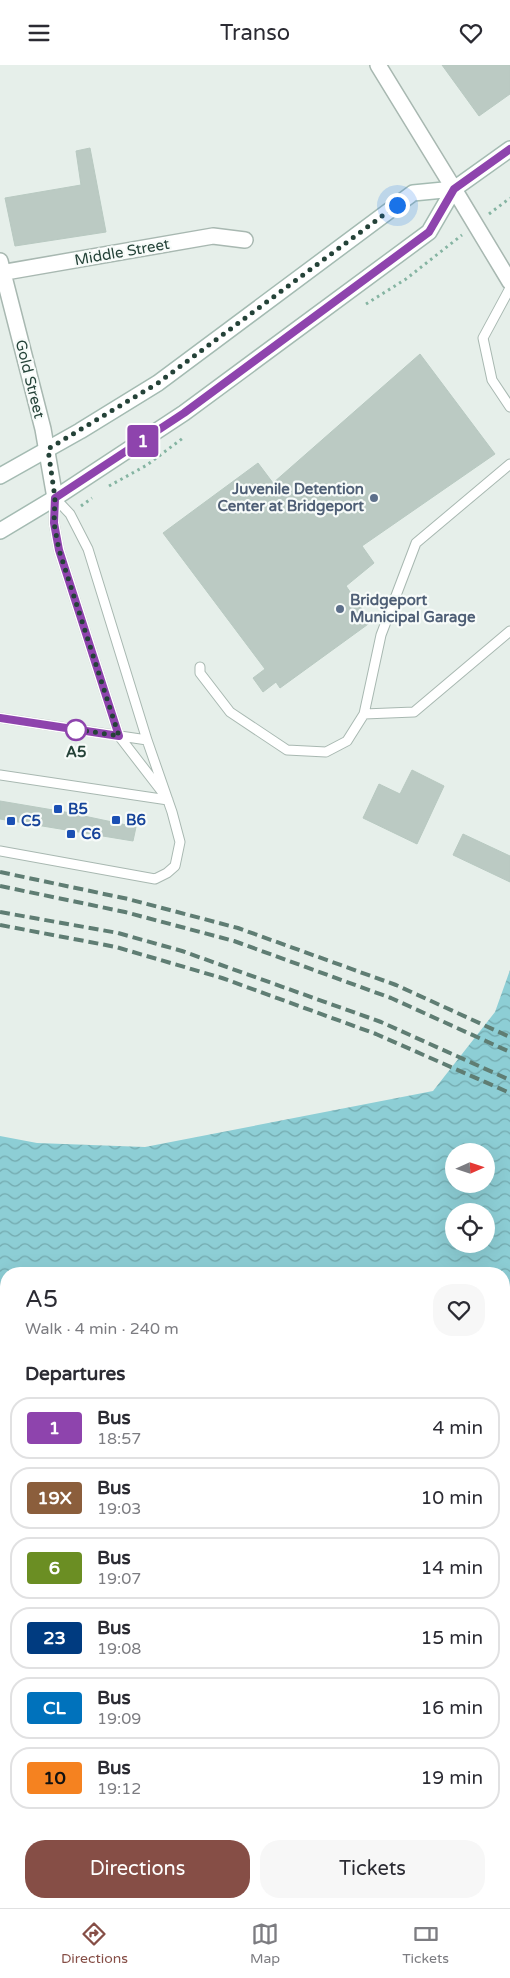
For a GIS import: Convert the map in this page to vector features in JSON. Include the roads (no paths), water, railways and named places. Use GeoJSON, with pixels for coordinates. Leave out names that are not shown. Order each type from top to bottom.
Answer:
{"type":"FeatureCollection","features":[{"type":"Feature","properties":{"kind":"main road"},"geometry":{"type":"LineString","coordinates":[[378,65],[510,283]]}},
{"type":"Feature","properties":{"kind":"main road"},"geometry":{"type":"LineString","coordinates":[[0,531],[55,498],[184,413],[429,232],[454,189],[510,149]]}},
{"type":"Feature","properties":{"kind":"main road"},"geometry":{"type":"LineString","coordinates":[[0,476],[158,383],[413,193],[454,189]]}},
{"type":"Feature","properties":{"kind":"main road","name":"Middle Street"},"geometry":{"type":"LineString","coordinates":[[1,269],[213,237],[245,240]]}},
{"type":"Feature","properties":{"kind":"main road","name":"Gold Street"},"geometry":{"type":"LineString","coordinates":[[1,269],[48,449],[55,498]]}},
{"type":"Feature","properties":{"kind":"lane"},"geometry":{"type":"LineString","coordinates":[[510,288],[483,338],[492,380],[510,407]]}},
{"type":"Feature","properties":{"kind":"lane"},"geometry":{"type":"LineString","coordinates":[[200,667],[200,673],[230,712],[288,749],[326,752],[347,741],[364,714],[381,635],[416,543],[510,464]]}},
{"type":"Feature","properties":{"kind":"lane"},"geometry":{"type":"LineString","coordinates":[[55,498],[54,523],[59,550],[119,736],[168,799]]}},
{"type":"Feature","properties":{"kind":"lane"},"geometry":{"type":"LineString","coordinates":[[0,851],[155,879],[167,873],[175,865],[180,842],[88,549],[70,514],[55,498]]}},
{"type":"Feature","properties":{"kind":"lane"},"geometry":{"type":"LineString","coordinates":[[364,714],[414,712],[510,631]]}},
{"type":"Feature","properties":{"kind":"lane"},"geometry":{"type":"LineString","coordinates":[[0,718],[147,740]]}},
{"type":"Feature","properties":{"kind":"lane"},"geometry":{"type":"LineString","coordinates":[[0,775],[168,799]]}},
{"type":"Feature","properties":{"kind":"water"},"geometry":{"type":"Polygon","coordinates":[[[510,970],[510,1267],[0,1267],[0,1136],[37,1143],[145,1147],[433,1091],[495,1012],[510,970]]]}},
{"type":"Feature","properties":{"kind":"railway"},"geometry":{"type":"LineString","coordinates":[[0,872],[128,899],[238,928],[396,985],[510,1037]]}},
{"type":"Feature","properties":{"kind":"railway"},"geometry":{"type":"LineString","coordinates":[[0,886],[125,912],[234,941],[391,998],[510,1052]]}},
{"type":"Feature","properties":{"kind":"railway"},"geometry":{"type":"LineString","coordinates":[[0,912],[118,933],[182,951],[381,1022],[510,1080]]}},
{"type":"Feature","properties":{"kind":"railway"},"geometry":{"type":"LineString","coordinates":[[0,925],[116,947],[222,978],[376,1034],[510,1093]]}},
{"type":"Feature","properties":{"kind":"place","name":"Juvenile Detention Center at Bridgeport"},"geometry":{"type":"Point","coordinates":[374,498]}},
{"type":"Feature","properties":{"kind":"place","name":"Bridgeport Municipal Garage"},"geometry":{"type":"Point","coordinates":[340,609]}},
{"type":"Feature","properties":{"kind":"place","name":"A5"},"geometry":{"type":"Point","coordinates":[76,730]}},
{"type":"Feature","properties":{"kind":"place","name":"B5"},"geometry":{"type":"Point","coordinates":[58,809]}},
{"type":"Feature","properties":{"kind":"place","name":"B6"},"geometry":{"type":"Point","coordinates":[116,820]}},
{"type":"Feature","properties":{"kind":"place","name":"C5"},"geometry":{"type":"Point","coordinates":[11,821]}},
{"type":"Feature","properties":{"kind":"place","name":"C6"},"geometry":{"type":"Point","coordinates":[71,834]}}]}
